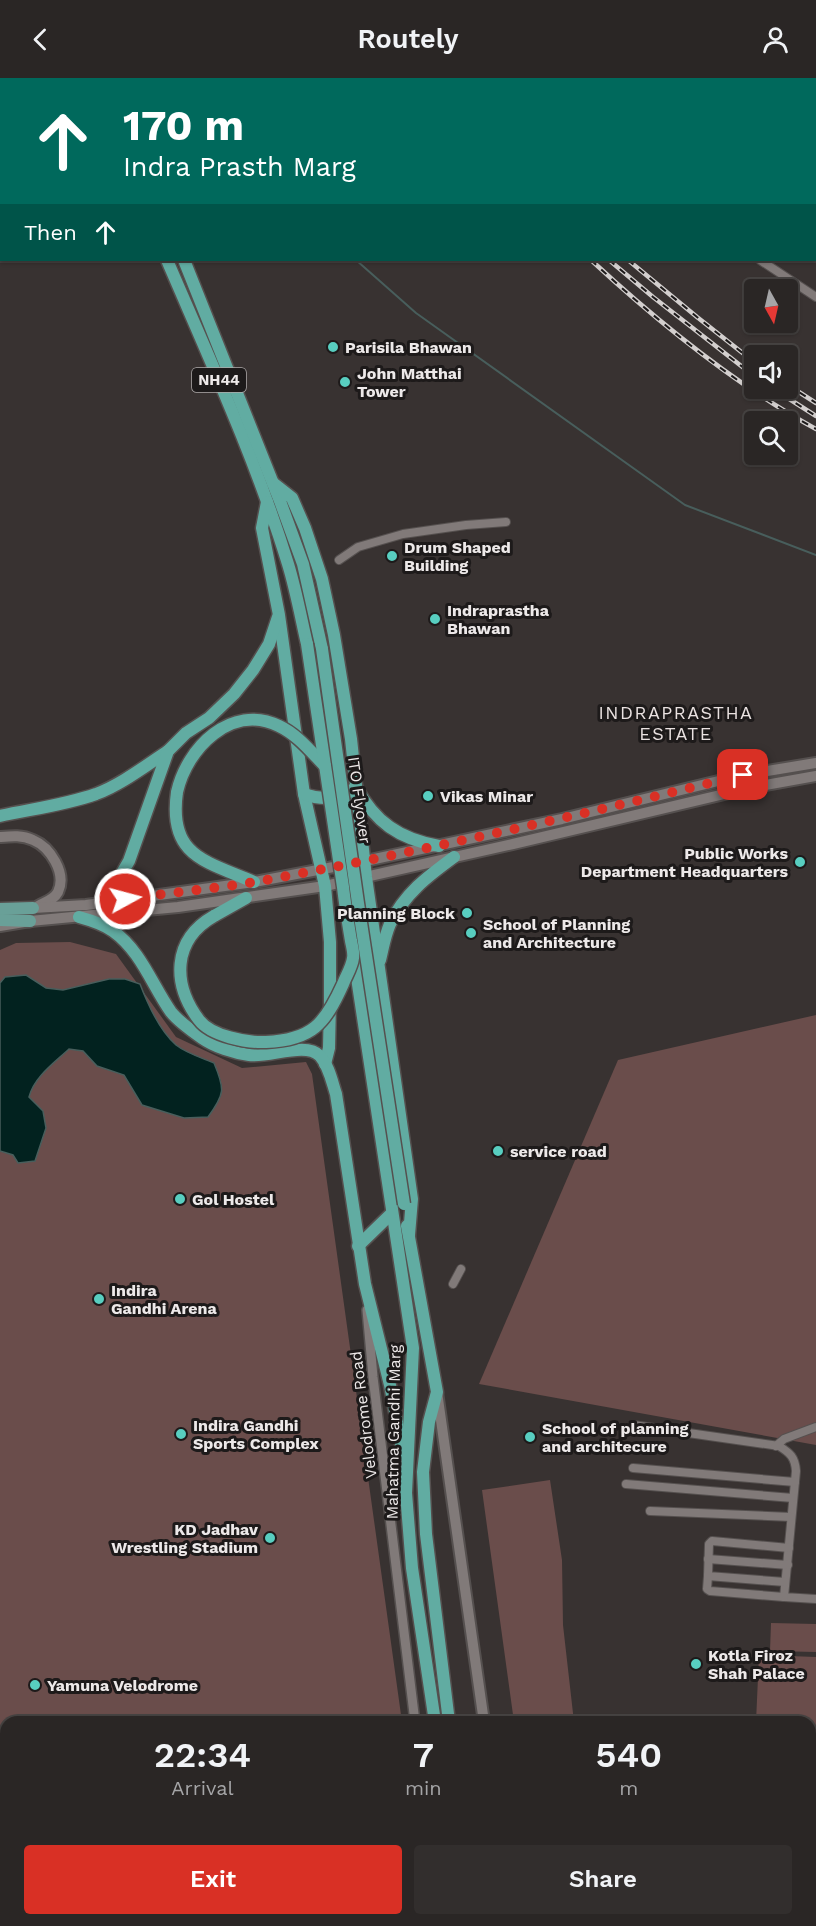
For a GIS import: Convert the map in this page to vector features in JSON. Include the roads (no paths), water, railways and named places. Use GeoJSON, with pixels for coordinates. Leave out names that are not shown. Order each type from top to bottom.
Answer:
{"type":"FeatureCollection","features":[{"type":"Feature","properties":{"kind":"highway","name":"NH44"},"geometry":{"type":"LineString","coordinates":[[167,261],[243,437],[267,502]]}},
{"type":"Feature","properties":{"kind":"highway","name":"NH44"},"geometry":{"type":"LineString","coordinates":[[184,261],[273,483]]}},
{"type":"Feature","properties":{"kind":"highway","name":"ITO Flyover"},"geometry":{"type":"LineString","coordinates":[[273,483],[303,564],[322,649],[358,903],[396,1207]]}},
{"type":"Feature","properties":{"kind":"highway"},"geometry":{"type":"LineString","coordinates":[[273,483],[292,498],[322,579],[334,635],[412,1199],[409,1235]]}},
{"type":"Feature","properties":{"kind":"highway","name":"ITO Flyover"},"geometry":{"type":"LineString","coordinates":[[267,502],[289,566],[307,644],[354,958],[396,1207],[409,1235]]}},
{"type":"Feature","properties":{"kind":"highway"},"geometry":{"type":"LineString","coordinates":[[267,502],[262,528],[279,615],[304,794],[325,886],[330,942],[330,1003],[329,1048],[324,1064]]}},
{"type":"Feature","properties":{"kind":"highway"},"geometry":{"type":"LineString","coordinates":[[0,816],[66,803],[98,793],[135,773],[168,751],[186,733],[209,718],[234,694],[253,670],[269,644],[279,615]]}},
{"type":"Feature","properties":{"kind":"highway"},"geometry":{"type":"LineString","coordinates":[[254,882],[203,860],[190,849],[179,834],[175,807],[180,777],[195,752],[207,738],[219,730],[235,723],[254,719],[278,725],[299,739],[325,766]]}},
{"type":"Feature","properties":{"kind":"highway"},"geometry":{"type":"LineString","coordinates":[[105,902],[129,861],[168,751]]}},
{"type":"Feature","properties":{"kind":"highway"},"geometry":{"type":"LineString","coordinates":[[304,794],[317,799],[335,797],[356,787]]}},
{"type":"Feature","properties":{"kind":"highway"},"geometry":{"type":"LineString","coordinates":[[356,787],[369,808],[389,826],[414,841],[439,846]]}},
{"type":"Feature","properties":{"kind":"highway"},"geometry":{"type":"LineString","coordinates":[[379,964],[390,925],[409,893],[454,857]]}},
{"type":"Feature","properties":{"kind":"highway"},"geometry":{"type":"LineString","coordinates":[[246,898],[214,915],[196,930],[182,952],[181,979],[188,1003],[208,1028],[234,1039],[261,1042],[301,1036],[318,1025],[330,1011],[354,958]]}},
{"type":"Feature","properties":{"kind":"highway"},"geometry":{"type":"LineString","coordinates":[[79,917],[113,931],[128,945],[142,963],[172,1014],[204,1039],[251,1056],[306,1049],[320,1055],[336,1094],[365,1284],[390,1385],[406,1473]]}},
{"type":"Feature","properties":{"kind":"highway"},"geometry":{"type":"LineString","coordinates":[[358,1246],[396,1207]]}},
{"type":"Feature","properties":{"kind":"highway","name":"Mahatma Gandhi Marg"},"geometry":{"type":"LineString","coordinates":[[396,1207],[413,1356],[406,1473],[412,1568],[434,1716]]}},
{"type":"Feature","properties":{"kind":"highway","name":"Mahatma Gandhi Marg"},"geometry":{"type":"LineString","coordinates":[[409,1235],[437,1392]]}},
{"type":"Feature","properties":{"kind":"highway"},"geometry":{"type":"LineString","coordinates":[[437,1392],[429,1422],[423,1472],[426,1534],[448,1716]]}},
{"type":"Feature","properties":{"kind":"main road"},"geometry":{"type":"LineString","coordinates":[[0,920],[105,902],[254,882],[365,861],[562,819],[743,775],[816,763]]}},
{"type":"Feature","properties":{"kind":"main road"},"geometry":{"type":"LineString","coordinates":[[0,909],[31,915],[79,917],[178,907],[325,886],[754,787],[816,776]]}},
{"type":"Feature","properties":{"kind":"main road"},"geometry":{"type":"LineString","coordinates":[[0,837],[18,836],[35,840],[47,849],[55,862],[60,882],[58,890],[49,901],[31,915],[0,932]]}},
{"type":"Feature","properties":{"kind":"main road"},"geometry":{"type":"LineString","coordinates":[[0,926],[31,915]]}},
{"type":"Feature","properties":{"kind":"main road","name":"Mahatma Gandhi Marg"},"geometry":{"type":"LineString","coordinates":[[437,1392],[483,1716]]}},
{"type":"Feature","properties":{"kind":"street"},"geometry":{"type":"LineString","coordinates":[[762,261],[816,297]]}},
{"type":"Feature","properties":{"kind":"street"},"geometry":{"type":"LineString","coordinates":[[339,560],[358,547],[403,534],[506,522]]}},
{"type":"Feature","properties":{"kind":"street"},"geometry":{"type":"LineString","coordinates":[[453,1284],[461,1269]]}},
{"type":"Feature","properties":{"kind":"street","name":"Velodrome Road"},"geometry":{"type":"LineString","coordinates":[[365,1284],[373,1377],[414,1716]]}},
{"type":"Feature","properties":{"kind":"street"},"geometry":{"type":"LineString","coordinates":[[633,1425],[776,1446],[791,1454],[796,1471],[784,1597]]}},
{"type":"Feature","properties":{"kind":"street"},"geometry":{"type":"LineString","coordinates":[[776,1446],[784,1439],[816,1427]]}},
{"type":"Feature","properties":{"kind":"street"},"geometry":{"type":"LineString","coordinates":[[633,1468],[795,1482]]}},
{"type":"Feature","properties":{"kind":"street"},"geometry":{"type":"LineString","coordinates":[[626,1484],[793,1498]]}},
{"type":"Feature","properties":{"kind":"street"},"geometry":{"type":"LineString","coordinates":[[651,1511],[791,1517]]}},
{"type":"Feature","properties":{"kind":"street"},"geometry":{"type":"LineString","coordinates":[[789,1548],[711,1542],[709,1544],[707,1589],[816,1599]]}},
{"type":"Feature","properties":{"kind":"street"},"geometry":{"type":"LineString","coordinates":[[708,1559],[788,1565]]}},
{"type":"Feature","properties":{"kind":"street"},"geometry":{"type":"LineString","coordinates":[[708,1576],[785,1582]]}},
{"type":"Feature","properties":{"kind":"water"},"geometry":{"type":"Polygon","coordinates":[[[26,975],[46,988],[63,990],[109,979],[125,979],[140,984],[155,1017],[170,1039],[184,1050],[214,1063],[222,1091],[218,1103],[208,1117],[184,1118],[142,1105],[124,1075],[97,1066],[83,1051],[69,1049],[35,1083],[29,1097],[43,1111],[46,1128],[35,1161],[18,1163],[13,1155],[0,1151],[0,983],[5,977],[26,975]]]}},
{"type":"Feature","properties":{"kind":"waterway"},"geometry":{"type":"LineString","coordinates":[[357,261],[416,313],[685,505],[816,555]]}},
{"type":"Feature","properties":{"kind":"railway"},"geometry":{"type":"LineString","coordinates":[[592,261],[643,307],[698,351],[756,392],[816,429]]}},
{"type":"Feature","properties":{"kind":"railway"},"geometry":{"type":"LineString","coordinates":[[610,261],[744,368]]}},
{"type":"Feature","properties":{"kind":"railway"},"geometry":{"type":"LineString","coordinates":[[629,261],[744,354]]}},
{"type":"Feature","properties":{"kind":"railway"},"geometry":{"type":"LineString","coordinates":[[798,391],[816,403]]}},
{"type":"Feature","properties":{"kind":"railway"},"geometry":{"type":"LineString","coordinates":[[789,399],[816,416]]}},
{"type":"Feature","properties":{"kind":"place","name":"Parisila Bhawan"},"geometry":{"type":"Point","coordinates":[333,347]}},
{"type":"Feature","properties":{"kind":"place","name":"John Matthai Tower"},"geometry":{"type":"Point","coordinates":[345,382]}},
{"type":"Feature","properties":{"kind":"place","name":"Drum Shaped Building"},"geometry":{"type":"Point","coordinates":[392,556]}},
{"type":"Feature","properties":{"kind":"place","name":"Indraprastha Bhawan"},"geometry":{"type":"Point","coordinates":[435,619]}},
{"type":"Feature","properties":{"kind":"place","name":"Vikas Minar"},"geometry":{"type":"Point","coordinates":[428,796]}},
{"type":"Feature","properties":{"kind":"place","name":"Public Works Department Headquarters"},"geometry":{"type":"Point","coordinates":[800,862]}},
{"type":"Feature","properties":{"kind":"place","name":"Planning Block"},"geometry":{"type":"Point","coordinates":[467,913]}},
{"type":"Feature","properties":{"kind":"place","name":"School of Planning and Architecture"},"geometry":{"type":"Point","coordinates":[471,933]}},
{"type":"Feature","properties":{"kind":"place","name":"service road"},"geometry":{"type":"Point","coordinates":[498,1151]}},
{"type":"Feature","properties":{"kind":"place","name":"Gol Hostel"},"geometry":{"type":"Point","coordinates":[180,1199]}},
{"type":"Feature","properties":{"kind":"place","name":"Indira Gandhi Arena"},"geometry":{"type":"Point","coordinates":[99,1299]}},
{"type":"Feature","properties":{"kind":"place","name":"Indira Gandhi Sports Complex"},"geometry":{"type":"Point","coordinates":[181,1434]}},
{"type":"Feature","properties":{"kind":"place","name":"School of planning and architecure"},"geometry":{"type":"Point","coordinates":[530,1437]}},
{"type":"Feature","properties":{"kind":"place","name":"KD Jadhav Wrestling Stadium"},"geometry":{"type":"Point","coordinates":[270,1538]}},
{"type":"Feature","properties":{"kind":"place","name":"Kotla Firoz Shah Palace"},"geometry":{"type":"Point","coordinates":[696,1664]}},
{"type":"Feature","properties":{"kind":"place","name":"Yamuna Velodrome"},"geometry":{"type":"Point","coordinates":[35,1685]}},
{"type":"Feature","properties":{"kind":"district","name":"INDRAPRASTHA ESTATE"},"geometry":{"type":"Point","coordinates":[676,723]}}]}
